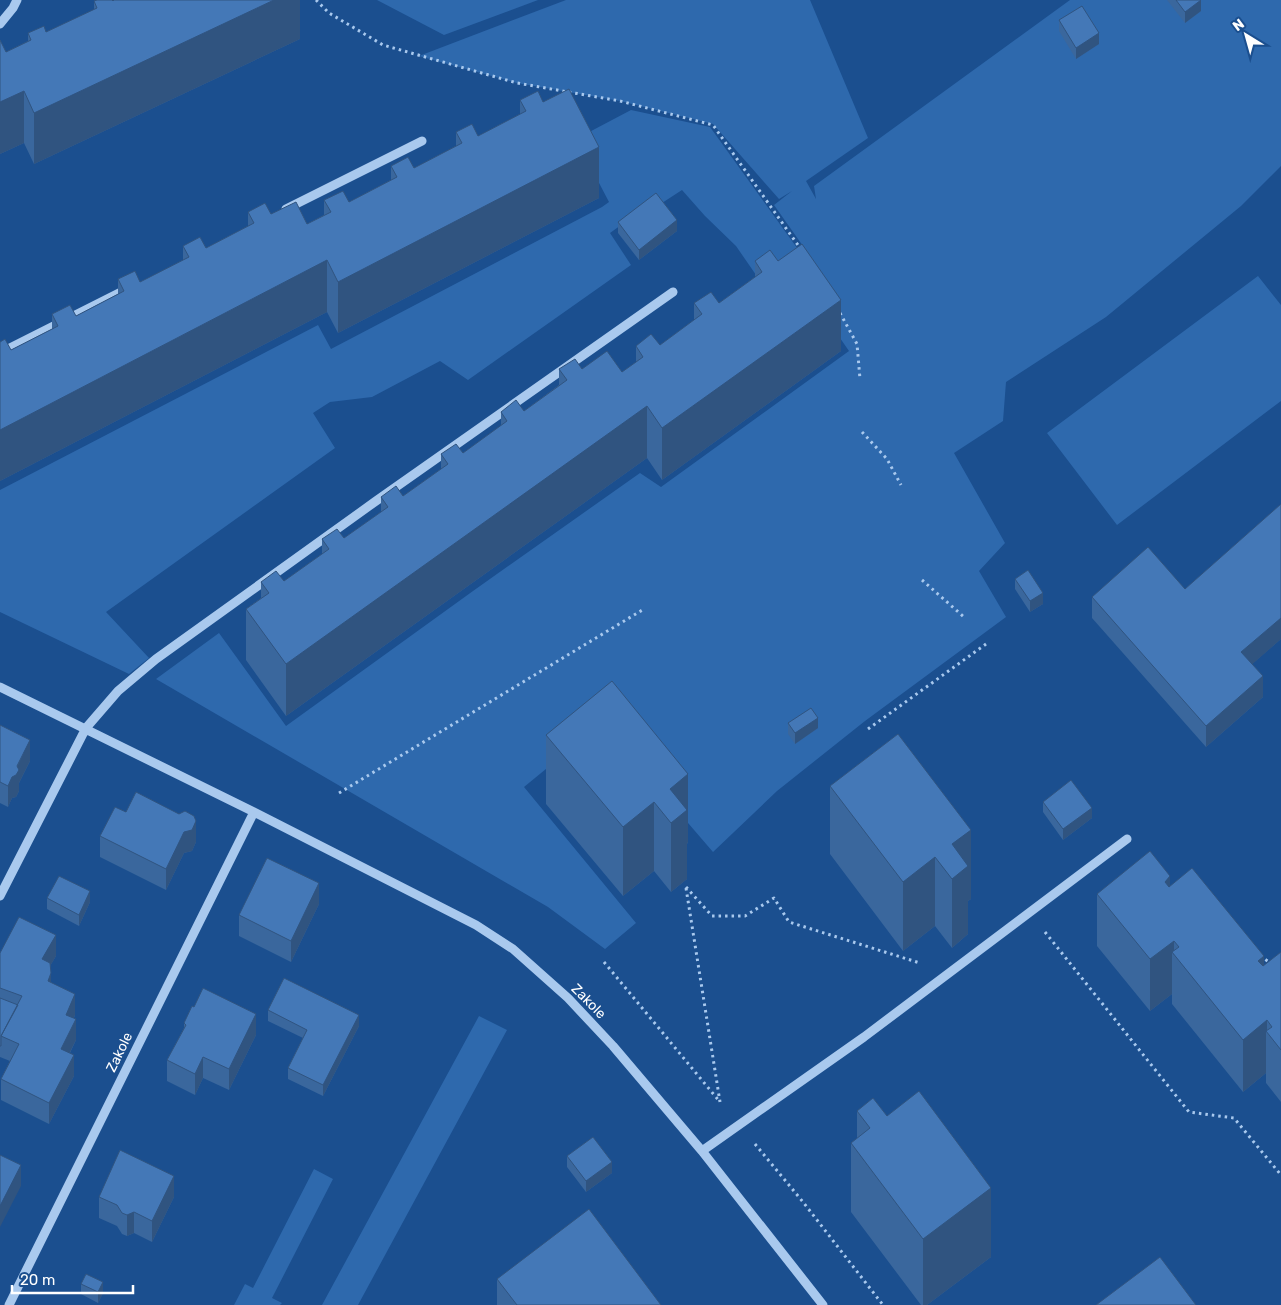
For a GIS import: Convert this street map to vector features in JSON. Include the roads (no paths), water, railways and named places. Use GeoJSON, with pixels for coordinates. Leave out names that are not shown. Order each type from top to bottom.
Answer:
{"type":"FeatureCollection","features":[{"type":"Feature","properties":{"kind":"street"},"geometry":{"type":"LineString","coordinates":[[0,24],[17,0]]}},
{"type":"Feature","properties":{"kind":"street"},"geometry":{"type":"LineString","coordinates":[[281,212],[422,141]]}},
{"type":"Feature","properties":{"kind":"street"},"geometry":{"type":"LineString","coordinates":[[0,353],[132,287]]}},
{"type":"Feature","properties":{"kind":"street"},"geometry":{"type":"LineString","coordinates":[[0,896],[86,728],[118,691],[156,659],[673,292]]}},
{"type":"Feature","properties":{"kind":"street","name":"Zakole"},"geometry":{"type":"LineString","coordinates":[[0,687],[86,728],[476,925],[513,950],[568,998],[591,1022],[702,1151],[823,1305]]}},
{"type":"Feature","properties":{"kind":"street","name":"Zakole"},"geometry":{"type":"LineString","coordinates":[[9,1305],[254,812]]}},
{"type":"Feature","properties":{"kind":"street"},"geometry":{"type":"LineString","coordinates":[[702,1151],[864,1037],[1127,839]]}}]}
